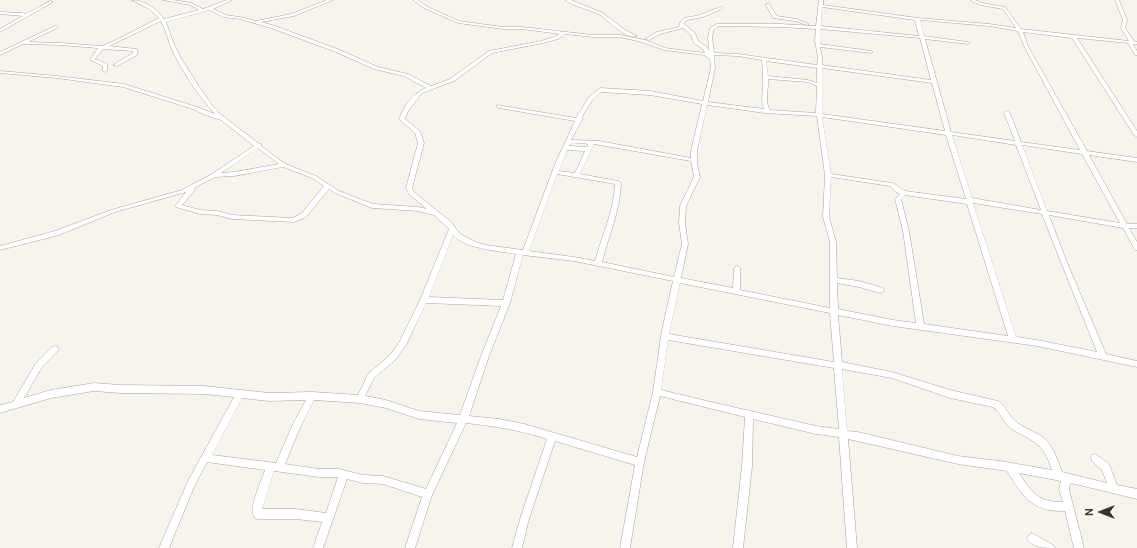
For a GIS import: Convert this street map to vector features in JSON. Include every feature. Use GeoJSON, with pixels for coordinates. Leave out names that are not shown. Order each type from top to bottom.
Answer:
{"type":"FeatureCollection","features":[{"type":"Feature","properties":{"kind":"street"},"geometry":{"type":"LineString","coordinates":[[134,0],[150,7],[162,20],[184,67],[210,106],[221,118],[284,165],[314,177],[337,192],[372,206],[418,209],[436,213]]}},
{"type":"Feature","properties":{"kind":"street"},"geometry":{"type":"LineString","coordinates":[[165,0],[191,4],[203,11]]}},
{"type":"Feature","properties":{"kind":"street"},"geometry":{"type":"LineString","coordinates":[[105,71],[105,65],[92,60],[101,48],[162,20],[210,9],[230,0]]}},
{"type":"Feature","properties":{"kind":"street"},"geometry":{"type":"LineString","coordinates":[[253,23],[292,15],[331,0]]}},
{"type":"Feature","properties":{"kind":"street"},"geometry":{"type":"LineString","coordinates":[[415,0],[458,22],[503,28],[522,28],[598,36],[620,36],[649,41],[659,33],[680,28],[686,19],[701,16],[721,8]]}},
{"type":"Feature","properties":{"kind":"street"},"geometry":{"type":"LineString","coordinates":[[567,0],[601,14],[630,34],[649,41],[664,49],[711,56],[738,55],[764,60],[934,82]]}},
{"type":"Feature","properties":{"kind":"street"},"geometry":{"type":"LineString","coordinates":[[972,0],[981,4],[1004,8],[1020,30],[1026,46],[1085,152],[1108,198],[1126,226],[1137,248]]}},
{"type":"Feature","properties":{"kind":"street"},"geometry":{"type":"LineString","coordinates":[[1117,0],[1125,20],[1123,28],[1133,43],[1137,54]]}},
{"type":"Feature","properties":{"kind":"street"},"geometry":{"type":"LineString","coordinates":[[0,31],[51,2]]}},
{"type":"Feature","properties":{"kind":"street"},"geometry":{"type":"LineString","coordinates":[[852,548],[834,311],[833,242],[826,217],[828,175],[819,115],[817,27],[821,3],[918,19],[989,25],[1133,43]]}},
{"type":"Feature","properties":{"kind":"street"},"geometry":{"type":"LineString","coordinates":[[768,5],[774,17],[796,20],[817,27]]}},
{"type":"Feature","properties":{"kind":"street"},"geometry":{"type":"LineString","coordinates":[[210,9],[225,16],[240,18],[253,23],[273,27],[338,51],[376,68],[406,75],[430,88]]}},
{"type":"Feature","properties":{"kind":"street"},"geometry":{"type":"LineString","coordinates":[[782,12],[782,18]]}},
{"type":"Feature","properties":{"kind":"street"},"geometry":{"type":"LineString","coordinates":[[0,13],[22,14],[26,16]]}},
{"type":"Feature","properties":{"kind":"street"},"geometry":{"type":"LineString","coordinates":[[918,19],[948,132],[1012,339]]}},
{"type":"Feature","properties":{"kind":"street"},"geometry":{"type":"LineString","coordinates":[[625,548],[640,462],[657,392],[665,336],[685,244],[682,223],[683,206],[697,177],[694,160],[695,144],[713,68],[710,37],[712,28],[714,26],[760,24],[817,27],[888,32],[968,43]]}},
{"type":"Feature","properties":{"kind":"street"},"geometry":{"type":"LineString","coordinates":[[682,25],[693,34],[696,42],[705,48],[711,56]]}},
{"type":"Feature","properties":{"kind":"street"},"geometry":{"type":"LineString","coordinates":[[0,54],[55,27]]}},
{"type":"Feature","properties":{"kind":"street"},"geometry":{"type":"LineString","coordinates":[[566,32],[556,38],[491,52],[452,80],[416,95],[404,111],[402,119],[418,132],[421,143],[409,188],[411,193],[449,224],[458,236],[474,244],[522,253],[574,259],[893,323],[1012,339],[1137,364]]}},
{"type":"Feature","properties":{"kind":"street"},"geometry":{"type":"LineString","coordinates":[[1074,36],[1137,135]]}},
{"type":"Feature","properties":{"kind":"street"},"geometry":{"type":"LineString","coordinates":[[22,43],[60,44],[136,50],[135,54],[115,65]]}},
{"type":"Feature","properties":{"kind":"street"},"geometry":{"type":"LineString","coordinates":[[818,45],[844,51],[872,52]]}},
{"type":"Feature","properties":{"kind":"street"},"geometry":{"type":"LineString","coordinates":[[764,60],[764,77],[766,83],[764,103],[768,111]]}},
{"type":"Feature","properties":{"kind":"street"},"geometry":{"type":"LineString","coordinates":[[0,72],[116,84],[195,108],[207,114],[221,118]]}},
{"type":"Feature","properties":{"kind":"street"},"geometry":{"type":"LineString","coordinates":[[764,77],[808,81],[819,85]]}},
{"type":"Feature","properties":{"kind":"street"},"geometry":{"type":"LineString","coordinates":[[410,548],[428,494],[463,420],[485,356],[506,303],[522,253],[556,172],[564,148],[593,94],[600,90],[650,93],[768,111],[819,115],[888,126],[948,132],[1137,160]]}},
{"type":"Feature","properties":{"kind":"street"},"geometry":{"type":"LineString","coordinates":[[499,106],[578,120]]}},
{"type":"Feature","properties":{"kind":"street"},"geometry":{"type":"LineString","coordinates":[[1007,113],[1063,260],[1103,357]]}},
{"type":"Feature","properties":{"kind":"street"},"geometry":{"type":"LineString","coordinates":[[568,142],[592,142],[642,152],[662,154],[676,159],[694,160]]}},
{"type":"Feature","properties":{"kind":"street"},"geometry":{"type":"LineString","coordinates":[[577,175],[592,142]]}},
{"type":"Feature","properties":{"kind":"street"},"geometry":{"type":"LineString","coordinates":[[0,248],[57,233],[113,211],[178,194],[214,175],[259,145]]}},
{"type":"Feature","properties":{"kind":"street"},"geometry":{"type":"LineString","coordinates":[[564,148],[588,149]]}},
{"type":"Feature","properties":{"kind":"street"},"geometry":{"type":"LineString","coordinates":[[214,175],[234,174],[284,165]]}},
{"type":"Feature","properties":{"kind":"street"},"geometry":{"type":"LineString","coordinates":[[556,172],[616,182],[618,185],[616,211],[602,244],[598,264]]}},
{"type":"Feature","properties":{"kind":"street"},"geometry":{"type":"LineString","coordinates":[[828,175],[892,185],[898,191],[904,193],[969,201],[1126,226],[1137,226]]}},
{"type":"Feature","properties":{"kind":"street"},"geometry":{"type":"LineString","coordinates":[[196,185],[178,206],[200,212],[216,213],[232,217],[286,220],[294,220],[304,215],[328,186]]}},
{"type":"Feature","properties":{"kind":"street"},"geometry":{"type":"LineString","coordinates":[[904,193],[898,199],[906,231],[920,326]]}},
{"type":"Feature","properties":{"kind":"street"},"geometry":{"type":"LineString","coordinates":[[360,399],[371,376],[398,350],[424,300],[452,230]]}},
{"type":"Feature","properties":{"kind":"street"},"geometry":{"type":"LineString","coordinates":[[736,291],[737,268]]}},
{"type":"Feature","properties":{"kind":"street"},"geometry":{"type":"LineString","coordinates":[[834,280],[859,284],[880,290]]}},
{"type":"Feature","properties":{"kind":"street"},"geometry":{"type":"LineString","coordinates":[[424,300],[506,303]]}},
{"type":"Feature","properties":{"kind":"street"},"geometry":{"type":"LineString","coordinates":[[665,336],[892,375],[950,394],[995,404],[1000,407],[1012,424],[1036,437],[1044,444],[1064,477],[1064,489],[1079,548]]}},
{"type":"Feature","properties":{"kind":"street"},"geometry":{"type":"LineString","coordinates":[[16,404],[39,365],[55,348]]}},
{"type":"Feature","properties":{"kind":"street"},"geometry":{"type":"LineString","coordinates":[[0,409],[51,394],[94,387],[120,389],[204,390],[269,397],[312,396],[360,399],[386,404],[419,415],[499,424],[552,436],[640,462]]}},
{"type":"Feature","properties":{"kind":"street"},"geometry":{"type":"LineString","coordinates":[[657,392],[816,430],[844,434],[958,460],[1010,467],[1064,477],[1137,494]]}},
{"type":"Feature","properties":{"kind":"street"},"geometry":{"type":"LineString","coordinates":[[164,548],[191,484],[240,395]]}},
{"type":"Feature","properties":{"kind":"street"},"geometry":{"type":"LineString","coordinates":[[312,396],[275,466],[258,507],[257,514],[296,514],[329,518]]}},
{"type":"Feature","properties":{"kind":"street"},"geometry":{"type":"LineString","coordinates":[[738,548],[747,466],[748,414]]}},
{"type":"Feature","properties":{"kind":"street"},"geometry":{"type":"LineString","coordinates":[[516,548],[527,506],[542,471],[552,436]]}},
{"type":"Feature","properties":{"kind":"street"},"geometry":{"type":"LineString","coordinates":[[205,458],[275,466],[319,473],[344,474],[363,479],[382,480],[428,494]]}},
{"type":"Feature","properties":{"kind":"street"},"geometry":{"type":"LineString","coordinates":[[1095,458],[1106,467],[1114,489]]}},
{"type":"Feature","properties":{"kind":"street"},"geometry":{"type":"LineString","coordinates":[[1010,467],[1034,500],[1049,507],[1068,506]]}},
{"type":"Feature","properties":{"kind":"street"},"geometry":{"type":"LineString","coordinates":[[318,548],[344,474]]}},
{"type":"Feature","properties":{"kind":"street"},"geometry":{"type":"LineString","coordinates":[[1032,538],[1050,548]]}}]}
